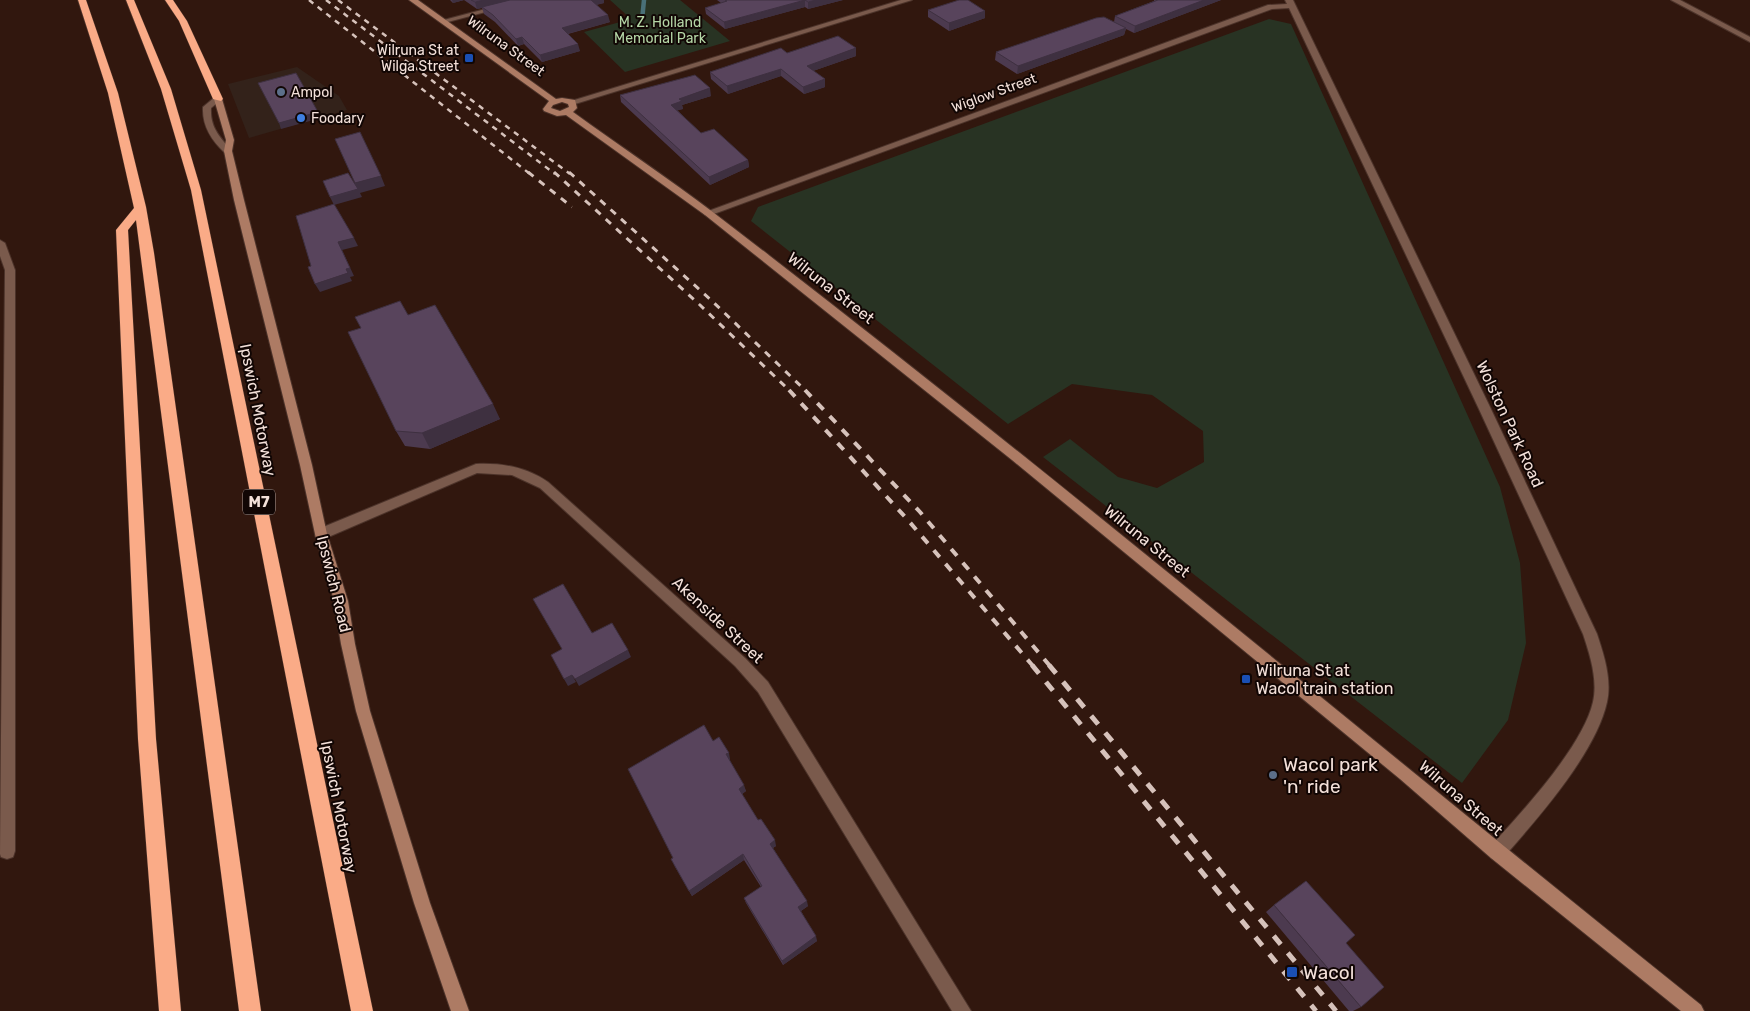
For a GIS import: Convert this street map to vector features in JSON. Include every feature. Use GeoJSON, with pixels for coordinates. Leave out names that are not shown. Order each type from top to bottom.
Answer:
{"type":"FeatureCollection","features":[{"type":"Feature","properties":{"kind":"highway"},"geometry":{"type":"LineString","coordinates":[[82,0],[110,76],[129,149],[150,263],[250,1011]]}},
{"type":"Feature","properties":{"kind":"highway","name":"Ipswich Motorway"},"geometry":{"type":"LineString","coordinates":[[130,0],[166,90],[196,190],[362,1011]]}},
{"type":"Feature","properties":{"kind":"highway"},"geometry":{"type":"LineString","coordinates":[[169,0],[183,21],[218,99]]}},
{"type":"Feature","properties":{"kind":"highway"},"geometry":{"type":"LineString","coordinates":[[140,207],[122,230],[147,739],[170,1011]]}},
{"type":"Feature","properties":{"kind":"main road","name":"Wilruna Street"},"geometry":{"type":"LineString","coordinates":[[413,0],[554,101],[548,105],[548,111],[554,113],[567,112],[708,213],[1016,457],[1405,774],[1497,852],[1695,1011]]}},
{"type":"Feature","properties":{"kind":"main road","name":"Ipswich Road"},"geometry":{"type":"LineString","coordinates":[[218,99],[230,140],[228,152],[306,465],[321,534],[341,601],[357,682],[382,778],[460,1011]]}},
{"type":"Feature","properties":{"kind":"main road"},"geometry":{"type":"LineString","coordinates":[[554,101],[572,102],[574,106],[567,112]]}},
{"type":"Feature","properties":{"kind":"street"},"geometry":{"type":"LineString","coordinates":[[444,21],[526,0]]}},
{"type":"Feature","properties":{"kind":"street"},"geometry":{"type":"LineString","coordinates":[[572,102],[908,0]]}},
{"type":"Feature","properties":{"kind":"street"},"geometry":{"type":"LineString","coordinates":[[1675,0],[1750,40]]}},
{"type":"Feature","properties":{"kind":"street","name":"Wiglow Street"},"geometry":{"type":"LineString","coordinates":[[708,213],[1271,7],[1290,3]]}},
{"type":"Feature","properties":{"kind":"street","name":"Wolston Park Road"},"geometry":{"type":"LineString","coordinates":[[1290,3],[1489,415],[1590,634],[1598,659],[1600,701],[1595,720],[1563,770],[1497,852]]}},
{"type":"Feature","properties":{"kind":"street","name":"Ipswich Road"},"geometry":{"type":"LineString","coordinates":[[218,99],[207,106],[206,116],[213,136],[228,152]]}},
{"type":"Feature","properties":{"kind":"street"},"geometry":{"type":"LineString","coordinates":[[0,242],[10,270],[7,851]]}},
{"type":"Feature","properties":{"kind":"street","name":"Akenside Street"},"geometry":{"type":"LineString","coordinates":[[321,534],[476,469],[490,468],[519,471],[531,475],[740,662],[763,687],[962,1011]]}},
{"type":"Feature","properties":{"kind":"shaded area"},"geometry":{"type":"Polygon","coordinates":[[[297,67],[339,96],[347,110],[249,138],[228,84],[297,67]]]}},
{"type":"Feature","properties":{"kind":"green space","name":"M. Z. Holland Memorial Park"},"geometry":{"type":"Polygon","coordinates":[[[610,0],[680,0],[730,41],[625,72],[584,32],[631,19],[610,0]]]}},
{"type":"Feature","properties":{"kind":"green space"},"geometry":{"type":"Polygon","coordinates":[[[1269,19],[1291,24],[1500,487],[1520,563],[1526,643],[1508,720],[1462,783],[1043,457],[1070,439],[1118,477],[1157,488],[1204,462],[1203,431],[1152,395],[1072,384],[1008,424],[751,221],[758,207],[1269,19]]]}},
{"type":"Feature","properties":{"kind":"building"},"geometry":{"type":"Polygon","coordinates":[[[510,0],[591,0],[608,15],[562,28],[578,44],[540,55],[522,37],[516,39],[493,15],[482,7],[510,0]]]}},
{"type":"Feature","properties":{"kind":"building"},"geometry":{"type":"Polygon","coordinates":[[[725,0],[805,0],[724,22],[705,8],[727,1],[725,0]]]}},
{"type":"Feature","properties":{"kind":"building"},"geometry":{"type":"Polygon","coordinates":[[[959,0],[968,0],[985,11],[949,23],[928,10],[959,0]]]}},
{"type":"Feature","properties":{"kind":"building"},"geometry":{"type":"Polygon","coordinates":[[[1158,0],[1204,0],[1135,26],[1115,16],[1158,0]]]}},
{"type":"Feature","properties":{"kind":"building"},"geometry":{"type":"Polygon","coordinates":[[[1104,17],[1126,28],[1018,66],[996,52],[1096,18],[1104,17]]]}},
{"type":"Feature","properties":{"kind":"building"},"geometry":{"type":"Polygon","coordinates":[[[838,36],[856,48],[807,66],[825,79],[803,87],[781,69],[727,86],[710,72],[781,48],[787,53],[838,36]]]}},
{"type":"Feature","properties":{"kind":"building"},"geometry":{"type":"Polygon","coordinates":[[[296,73],[318,112],[279,123],[258,83],[296,73]]]}},
{"type":"Feature","properties":{"kind":"building"},"geometry":{"type":"Polygon","coordinates":[[[695,75],[710,88],[679,99],[682,101],[671,105],[701,133],[714,129],[748,160],[709,177],[620,95],[695,75]]]}},
{"type":"Feature","properties":{"kind":"building"},"geometry":{"type":"Polygon","coordinates":[[[360,132],[381,176],[355,183],[335,139],[360,132]]]}},
{"type":"Feature","properties":{"kind":"building"},"geometry":{"type":"Polygon","coordinates":[[[348,173],[358,189],[330,197],[323,181],[348,173]]]}},
{"type":"Feature","properties":{"kind":"building"},"geometry":{"type":"Polygon","coordinates":[[[334,204],[354,238],[338,242],[350,268],[346,269],[348,273],[315,284],[308,267],[311,266],[296,216],[334,204]]]}},
{"type":"Feature","properties":{"kind":"building"},"geometry":{"type":"Polygon","coordinates":[[[400,301],[408,315],[435,305],[493,404],[422,433],[396,431],[348,332],[361,328],[355,317],[400,301]]]}},
{"type":"Feature","properties":{"kind":"building"},"geometry":{"type":"Polygon","coordinates":[[[563,584],[592,633],[612,623],[628,650],[575,679],[572,675],[564,679],[551,655],[562,649],[533,599],[563,584]]]}},
{"type":"Feature","properties":{"kind":"building"},"geometry":{"type":"Polygon","coordinates":[[[704,725],[713,741],[719,737],[729,753],[726,754],[744,785],[739,789],[758,820],[761,819],[775,840],[770,844],[807,901],[798,907],[816,936],[782,961],[744,898],[762,886],[743,854],[689,891],[671,859],[673,858],[628,769],[704,725]]]}},
{"type":"Feature","properties":{"kind":"building"},"geometry":{"type":"Polygon","coordinates":[[[1306,881],[1355,935],[1346,943],[1384,987],[1361,1007],[1274,905],[1306,881]]]}},
{"type":"Feature","properties":{"kind":"waterway"},"geometry":{"type":"LineString","coordinates":[[642,20],[644,0]]}},
{"type":"Feature","properties":{"kind":"railway"},"geometry":{"type":"LineString","coordinates":[[309,0],[530,174]]}},
{"type":"Feature","properties":{"kind":"railway"},"geometry":{"type":"LineString","coordinates":[[326,0],[555,174]]}},
{"type":"Feature","properties":{"kind":"railway"},"geometry":{"type":"LineString","coordinates":[[338,0],[570,174]]}},
{"type":"Feature","properties":{"kind":"railway"},"geometry":{"type":"LineString","coordinates":[[528,172],[572,207]]}},
{"type":"Feature","properties":{"kind":"railway"},"geometry":{"type":"LineString","coordinates":[[554,172],[700,305],[789,390]]}},
{"type":"Feature","properties":{"kind":"railway"},"geometry":{"type":"LineString","coordinates":[[569,172],[711,300],[805,390]]}},
{"type":"Feature","properties":{"kind":"railway"},"geometry":{"type":"LineString","coordinates":[[789,390],[907,519],[1033,666]]}},
{"type":"Feature","properties":{"kind":"railway"},"geometry":{"type":"LineString","coordinates":[[805,390],[920,512],[1050,666]]}},
{"type":"Feature","properties":{"kind":"railway"},"geometry":{"type":"LineString","coordinates":[[1032,665],[1316,1011]]}},
{"type":"Feature","properties":{"kind":"railway"},"geometry":{"type":"LineString","coordinates":[[1049,665],[1336,1011]]}},
{"type":"Feature","properties":{"kind":"place","name":"Wilruna St at Wilga Street"},"geometry":{"type":"Point","coordinates":[469,58]}},
{"type":"Feature","properties":{"kind":"place","name":"Ampol"},"geometry":{"type":"Point","coordinates":[281,92]}},
{"type":"Feature","properties":{"kind":"place","name":"Foodary"},"geometry":{"type":"Point","coordinates":[301,118]}},
{"type":"Feature","properties":{"kind":"place","name":"Wilruna St at Wacol train station"},"geometry":{"type":"Point","coordinates":[1246,679]}},
{"type":"Feature","properties":{"kind":"place","name":"Wacol park 'n' ride"},"geometry":{"type":"Point","coordinates":[1273,775]}},
{"type":"Feature","properties":{"kind":"place","name":"Wacol"},"geometry":{"type":"Point","coordinates":[1292,972]}}]}
